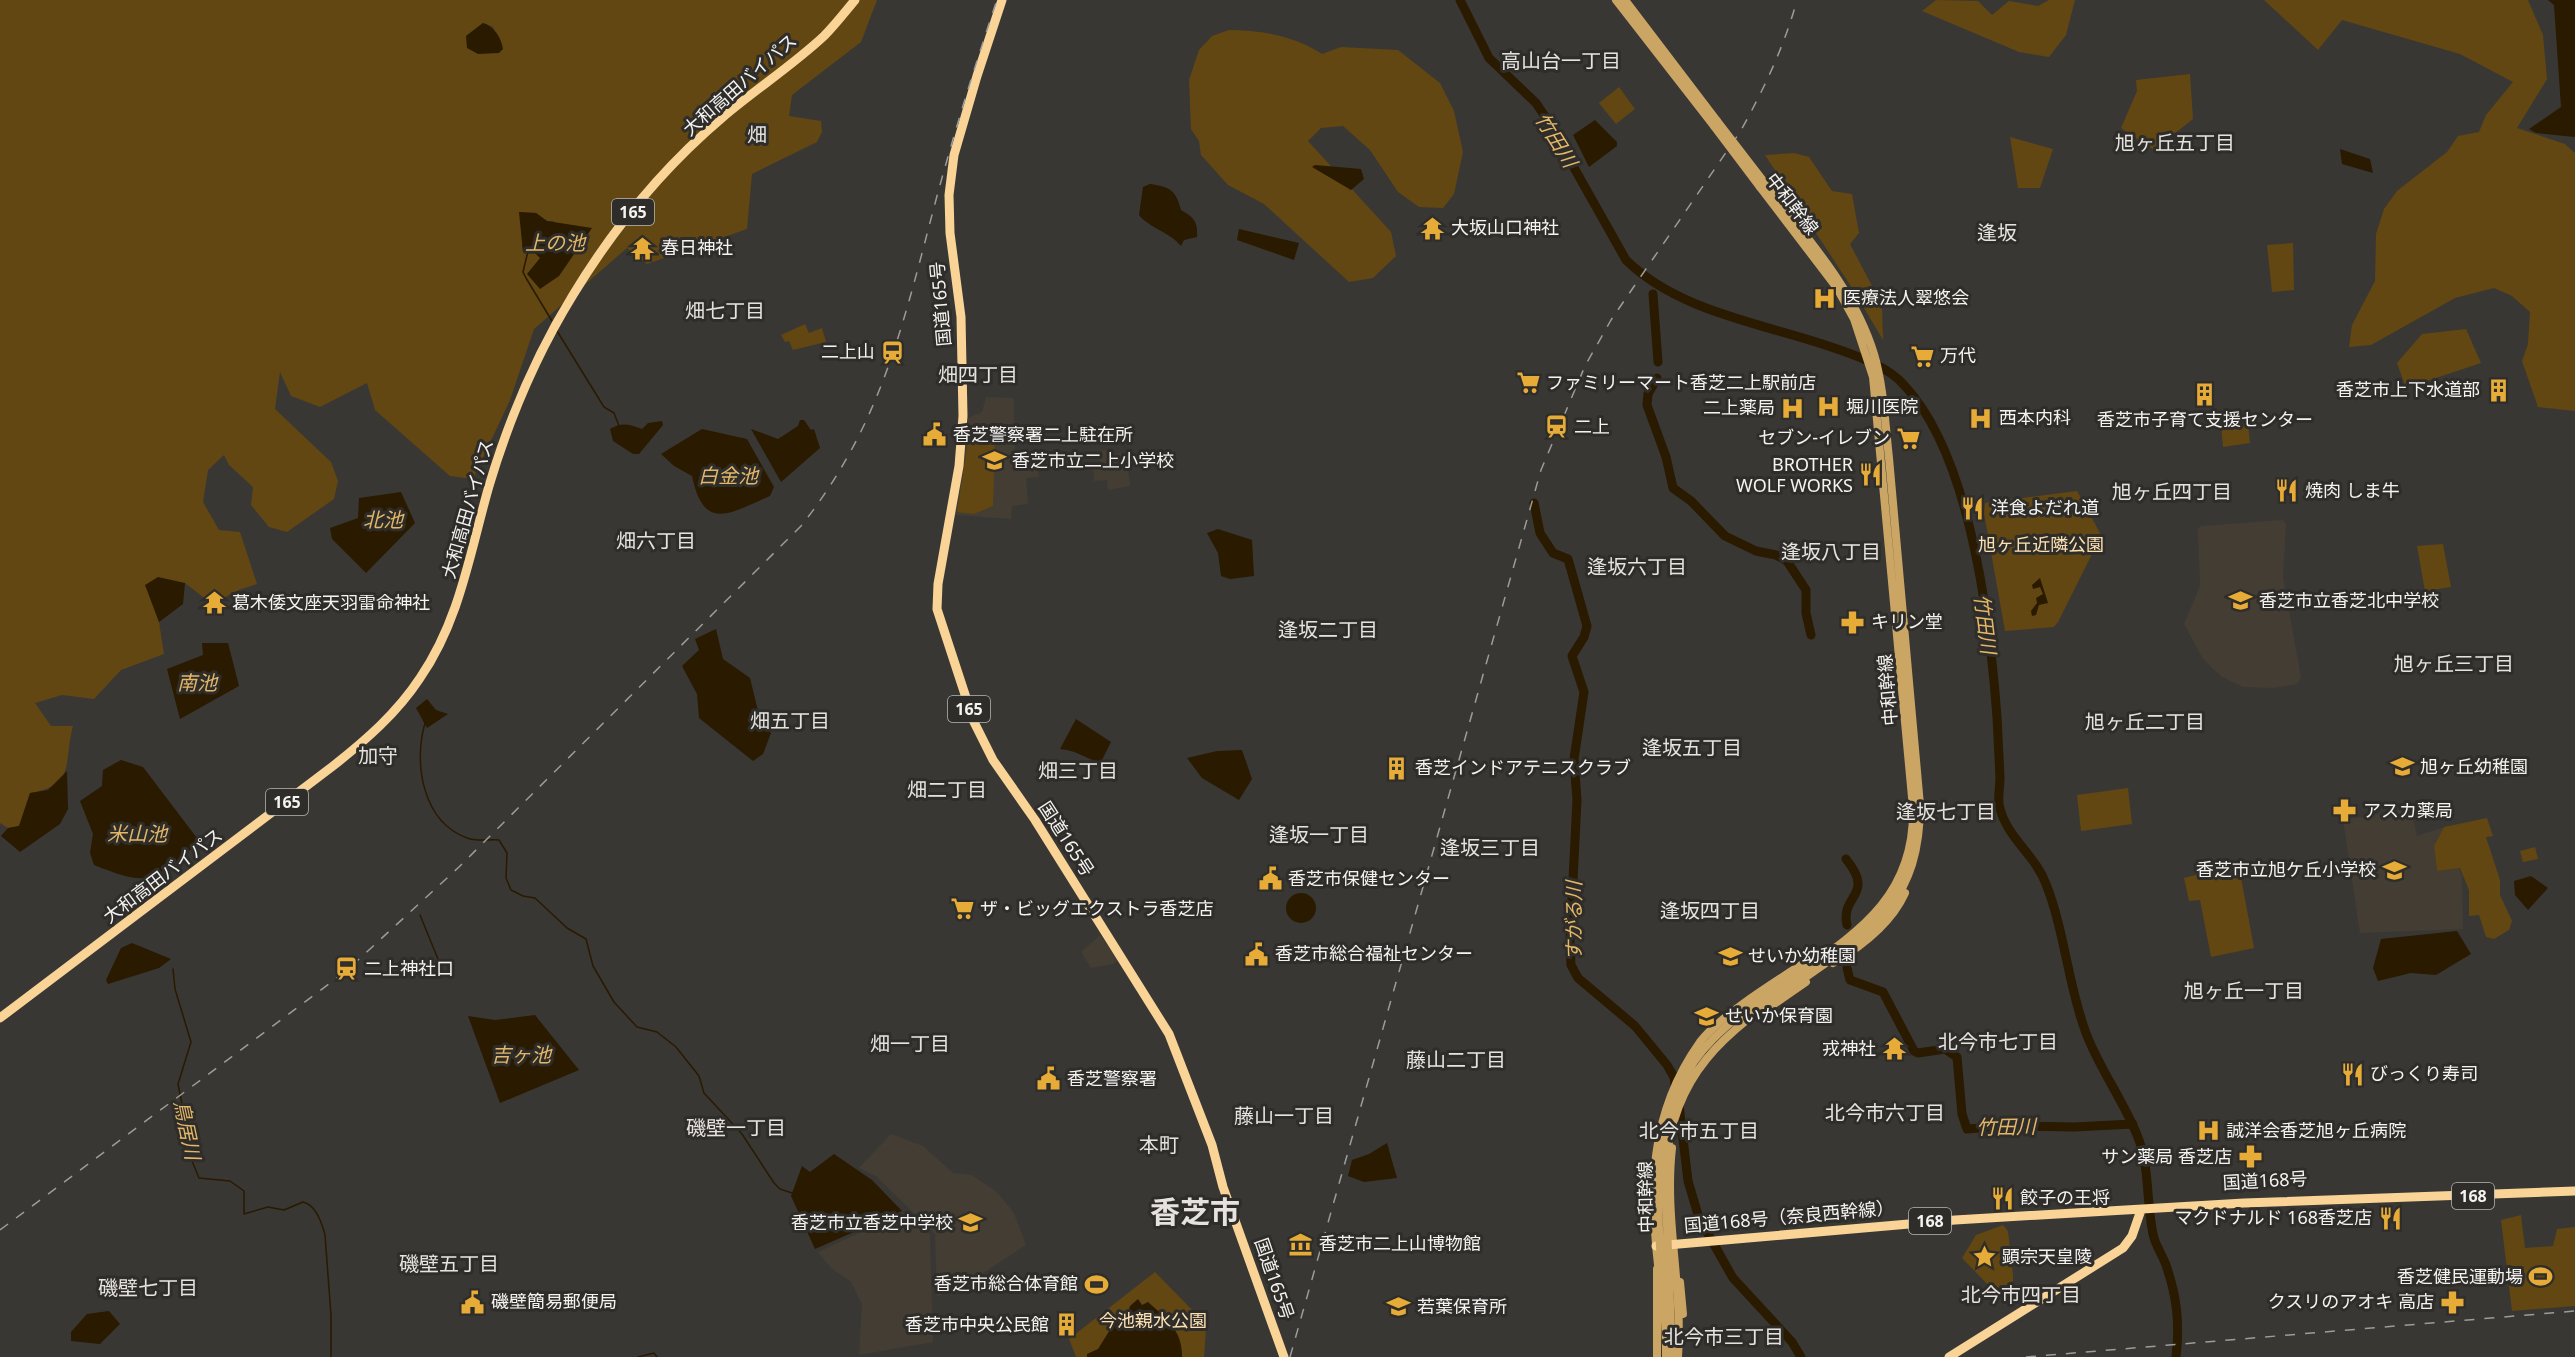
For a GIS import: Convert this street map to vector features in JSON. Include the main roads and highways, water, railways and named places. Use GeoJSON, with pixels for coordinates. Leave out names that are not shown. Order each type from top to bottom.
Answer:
{"type":"FeatureCollection","features":[{"type":"Feature","properties":{"kind":"highway","name":"大和高田バイパス"},"geometry":{"type":"LineString","coordinates":[[0,1018],[264,819],[379,727],[420,678],[446,631],[457,604],[490,483],[530,374],[573,294],[603,249],[656,184],[715,125],[824,36],[855,0]]}},
{"type":"Feature","properties":{"kind":"highway","name":"国道165号"},"geometry":{"type":"LineString","coordinates":[[1002,0],[972,90],[954,155],[950,186],[950,233],[961,317],[963,416],[959,466],[940,567],[937,609],[974,722],[993,760],[1035,820],[1169,1034],[1212,1144],[1223,1186],[1284,1357]]}},
{"type":"Feature","properties":{"kind":"highway","name":"国道168号"},"geometry":{"type":"LineString","coordinates":[[2142,1210],[2243,1198],[2360,1193],[2371,1199],[2575,1191]]}},
{"type":"Feature","properties":{"kind":"highway","name":"国道168号（奈良西幹線）"},"geometry":{"type":"LineString","coordinates":[[1656,1246],[1916,1222],[2142,1210]]}},
{"type":"Feature","properties":{"kind":"highway"},"geometry":{"type":"LineString","coordinates":[[1949,1357],[2123,1248],[2132,1236],[2142,1210]]}},
{"type":"Feature","properties":{"kind":"main road","name":"中和幹線"},"geometry":{"type":"LineString","coordinates":[[1616,0],[1716,124]]}},
{"type":"Feature","properties":{"kind":"main road","name":"中和幹線"},"geometry":{"type":"LineString","coordinates":[[1625,0],[1716,124],[1843,286],[1860,318],[1876,378],[1890,469],[1920,805],[1920,827],[1910,871],[1903,888],[1875,926],[1728,1025],[1712,1040],[1687,1073],[1667,1118],[1659,1171],[1665,1357]]}},
{"type":"Feature","properties":{"kind":"main road","name":"中和幹線"},"geometry":{"type":"LineString","coordinates":[[1675,1357],[1665,1172],[1667,1146],[1673,1121],[1692,1078],[1717,1044],[1733,1029],[1852,936],[1884,905],[1906,862],[1913,827],[1876,378]]}},
{"type":"Feature","properties":{"kind":"main road"},"geometry":{"type":"LineString","coordinates":[[1675,1357],[1679,1340],[1675,1245],[1670,1210],[1670,1166],[1678,1115],[1708,1061],[1728,1040],[1778,1001],[1852,952],[1876,932],[1901,901],[1908,886],[1910,871]]}},
{"type":"Feature","properties":{"kind":"main road"},"geometry":{"type":"LineString","coordinates":[[1665,1357],[1653,1196],[1654,1149],[1672,1093],[1701,1041],[1723,1020],[1858,926],[1870,912],[1884,905]]}},
{"type":"Feature","properties":{"kind":"main road"},"geometry":{"type":"LineString","coordinates":[[1657,1262],[1657,1357]]}},
{"type":"Feature","properties":{"kind":"main road"},"geometry":{"type":"LineString","coordinates":[[1676,1266],[1683,1292],[1683,1357]]}},
{"type":"Feature","properties":{"kind":"water"},"geometry":{"type":"Polygon","coordinates":[[[2548,0],[2575,0],[2575,137],[2536,133],[2529,129],[2561,107],[2554,5],[2548,0]]]}},
{"type":"Feature","properties":{"kind":"water"},"geometry":{"type":"Polygon","coordinates":[[[483,23],[494,29],[499,36],[503,49],[499,53],[478,54],[467,48],[466,36],[483,23]]]}},
{"type":"Feature","properties":{"kind":"water"},"geometry":{"type":"Polygon","coordinates":[[[1595,120],[1617,142],[1617,146],[1589,167],[1573,135],[1595,120]]]}},
{"type":"Feature","properties":{"kind":"water"},"geometry":{"type":"Polygon","coordinates":[[[2340,149],[2370,159],[2373,173],[2342,164],[2340,149]]]}},
{"type":"Feature","properties":{"kind":"water"},"geometry":{"type":"Polygon","coordinates":[[[1315,165],[1361,169],[1364,179],[1351,190],[1312,167],[1315,165]]]}},
{"type":"Feature","properties":{"kind":"water"},"geometry":{"type":"Polygon","coordinates":[[[1150,184],[1167,188],[1174,194],[1181,210],[1194,220],[1197,237],[1184,240],[1181,246],[1139,215],[1143,187],[1150,184]]]}},
{"type":"Feature","properties":{"kind":"water","name":"上の池"},"geometry":{"type":"Polygon","coordinates":[[[519,212],[536,213],[547,221],[592,228],[559,276],[540,289],[527,274],[540,258],[532,250],[523,252],[519,212]]]}},
{"type":"Feature","properties":{"kind":"water"},"geometry":{"type":"Polygon","coordinates":[[[1239,229],[1299,243],[1294,260],[1237,240],[1239,229]]]}},
{"type":"Feature","properties":{"kind":"water"},"geometry":{"type":"Polygon","coordinates":[[[800,420],[804,420],[811,430],[814,429],[820,448],[781,482],[751,429],[778,439],[798,426],[800,420]]]}},
{"type":"Feature","properties":{"kind":"water"},"geometry":{"type":"Polygon","coordinates":[[[662,421],[663,425],[639,454],[633,454],[613,441],[610,429],[618,425],[626,424],[642,429],[648,423],[662,421]]]}},
{"type":"Feature","properties":{"kind":"water","name":"白金池"},"geometry":{"type":"Polygon","coordinates":[[[702,429],[747,439],[774,487],[770,496],[743,508],[721,514],[712,512],[704,506],[697,494],[692,476],[674,466],[661,454],[702,429]]]}},
{"type":"Feature","properties":{"kind":"water","name":"北池"},"geometry":{"type":"Polygon","coordinates":[[[401,492],[415,523],[366,573],[332,539],[330,528],[358,518],[359,498],[401,492]]]}},
{"type":"Feature","properties":{"kind":"water"},"geometry":{"type":"Polygon","coordinates":[[[1218,529],[1252,540],[1254,576],[1230,579],[1221,576],[1218,553],[1207,533],[1218,529]]]}},
{"type":"Feature","properties":{"kind":"water"},"geometry":{"type":"Polygon","coordinates":[[[158,577],[185,583],[183,604],[159,622],[145,585],[158,577]]]}},
{"type":"Feature","properties":{"kind":"water"},"geometry":{"type":"Polygon","coordinates":[[[2040,578],[2048,603],[2039,605],[2036,615],[2032,616],[2031,611],[2037,603],[2036,598],[2043,594],[2040,587],[2033,589],[2032,585],[2040,578]]]}},
{"type":"Feature","properties":{"kind":"water"},"geometry":{"type":"Polygon","coordinates":[[[716,629],[723,659],[750,678],[759,715],[771,733],[763,754],[753,761],[699,718],[697,694],[682,666],[699,650],[695,639],[716,629]]]}},
{"type":"Feature","properties":{"kind":"water","name":"南池"},"geometry":{"type":"Polygon","coordinates":[[[202,643],[228,643],[239,686],[180,719],[167,669],[203,655],[202,643]]]}},
{"type":"Feature","properties":{"kind":"water"},"geometry":{"type":"Polygon","coordinates":[[[427,699],[436,710],[448,714],[427,728],[416,708],[427,699]]]}},
{"type":"Feature","properties":{"kind":"water"},"geometry":{"type":"Polygon","coordinates":[[[1076,719],[1111,742],[1101,762],[1060,749],[1076,719]]]}},
{"type":"Feature","properties":{"kind":"water"},"geometry":{"type":"Polygon","coordinates":[[[1242,750],[1252,779],[1239,800],[1202,778],[1187,758],[1217,751],[1242,750]]]}},
{"type":"Feature","properties":{"kind":"water","name":"米山池"},"geometry":{"type":"Polygon","coordinates":[[[121,760],[143,767],[200,842],[172,865],[152,877],[129,877],[94,865],[90,853],[93,834],[80,801],[102,786],[103,770],[121,760]]]}},
{"type":"Feature","properties":{"kind":"water"},"geometry":{"type":"Polygon","coordinates":[[[67,771],[68,809],[60,824],[20,852],[1,836],[8,828],[19,826],[30,793],[48,790],[67,771]]]}},
{"type":"Feature","properties":{"kind":"water"},"geometry":{"type":"Polygon","coordinates":[[[2531,876],[2548,888],[2528,910],[2515,895],[2514,881],[2531,876]]]}},
{"type":"Feature","properties":{"kind":"water"},"geometry":{"type":"Polygon","coordinates":[[[1301,893],[1307,894],[1315,902],[1315,914],[1307,922],[1301,923],[1295,922],[1287,914],[1286,908],[1287,902],[1295,894],[1301,893]]]}},
{"type":"Feature","properties":{"kind":"water"},"geometry":{"type":"Polygon","coordinates":[[[2457,931],[2471,954],[2436,975],[2411,973],[2378,981],[2373,968],[2381,939],[2457,931]]]}},
{"type":"Feature","properties":{"kind":"water"},"geometry":{"type":"Polygon","coordinates":[[[132,943],[171,959],[159,968],[108,984],[106,980],[121,948],[132,943]]]}},
{"type":"Feature","properties":{"kind":"water","name":"吉ヶ池"},"geometry":{"type":"Polygon","coordinates":[[[535,1015],[579,1070],[500,1103],[468,1016],[495,1020],[535,1015]]]}},
{"type":"Feature","properties":{"kind":"water"},"geometry":{"type":"Polygon","coordinates":[[[1387,1143],[1397,1178],[1364,1182],[1348,1176],[1352,1160],[1369,1154],[1387,1143]]]}},
{"type":"Feature","properties":{"kind":"water"},"geometry":{"type":"Polygon","coordinates":[[[834,1154],[872,1180],[902,1211],[815,1249],[791,1196],[802,1166],[810,1172],[834,1154]]]}},
{"type":"Feature","properties":{"kind":"water"},"geometry":{"type":"Polygon","coordinates":[[[1138,1299],[1142,1305],[1148,1302],[1172,1326],[1180,1340],[1182,1357],[1087,1357],[1087,1354],[1098,1349],[1113,1325],[1127,1316],[1130,1306],[1138,1299]]]}},
{"type":"Feature","properties":{"kind":"water"},"geometry":{"type":"Polygon","coordinates":[[[109,1311],[120,1324],[100,1344],[71,1341],[71,1332],[87,1314],[109,1311]]]}},
{"type":"Feature","properties":{"kind":"waterway","name":"竹田川"},"geometry":{"type":"LineString","coordinates":[[1460,0],[1489,58],[1536,103],[1546,118],[1626,260],[1648,278],[1699,305],[1727,316],[1813,341],[1874,364],[1898,379],[1927,416],[1946,454],[1961,496],[1982,589],[1994,679],[2000,777],[1999,804],[2002,816],[2035,863],[2046,884],[2058,921],[2075,997],[2086,1033],[2097,1059],[2131,1122],[2141,1147],[2153,1234],[2166,1265],[2175,1299],[2178,1333],[2176,1357]]}},
{"type":"Feature","properties":{"kind":"waterway"},"geometry":{"type":"LineString","coordinates":[[528,251],[523,272],[552,321]]}},
{"type":"Feature","properties":{"kind":"waterway","name":"竹田川"},"geometry":{"type":"LineString","coordinates":[[1653,294],[1658,362]]}},
{"type":"Feature","properties":{"kind":"waterway"},"geometry":{"type":"LineString","coordinates":[[557,331],[604,407],[614,413],[619,426]]}},
{"type":"Feature","properties":{"kind":"waterway","name":"竹田川"},"geometry":{"type":"LineString","coordinates":[[1657,378],[1648,394],[1647,405],[1666,457],[1673,488],[1691,501],[1725,536],[1756,551],[1776,555],[1787,561],[1806,590],[1806,613],[1811,635]]}},
{"type":"Feature","properties":{"kind":"waterway","name":"すがる川"},"geometry":{"type":"LineString","coordinates":[[1534,503],[1540,533],[1553,553],[1568,559],[1587,626],[1584,637],[1572,656],[1584,692],[1574,759],[1577,800],[1570,940],[1571,965],[1578,978],[1635,1026],[1667,1065],[1674,1077],[1676,1091]]}},
{"type":"Feature","properties":{"kind":"waterway"},"geometry":{"type":"LineString","coordinates":[[425,723],[420,756],[421,773],[431,805],[440,819],[452,830],[467,838],[499,840],[507,853],[506,878],[511,890],[523,896],[535,898],[567,928],[586,939],[593,966],[614,1002],[637,1027],[657,1032],[676,1047],[699,1076],[704,1093],[742,1134],[774,1183],[780,1189],[792,1193]]}},
{"type":"Feature","properties":{"kind":"waterway","name":"竹田川"},"geometry":{"type":"LineString","coordinates":[[1846,859],[1858,881],[1858,888],[1848,907],[1847,925]]}},
{"type":"Feature","properties":{"kind":"waterway"},"geometry":{"type":"LineString","coordinates":[[420,915],[438,959]]}},
{"type":"Feature","properties":{"kind":"waterway","name":"竹田川"},"geometry":{"type":"LineString","coordinates":[[1847,968],[1850,980],[1883,992],[1914,1051],[1918,1053],[1945,1049],[1957,1057],[1962,1114],[1967,1129],[2133,1124]]}},
{"type":"Feature","properties":{"kind":"waterway","name":"鳥居川"},"geometry":{"type":"LineString","coordinates":[[173,969],[175,989],[191,1042],[178,1084],[183,1109],[185,1144],[199,1178],[230,1181],[244,1191],[244,1214],[268,1207],[284,1210],[303,1202],[315,1211],[325,1235],[331,1315],[331,1357]]}},
{"type":"Feature","properties":{"kind":"waterway","name":"すがる川"},"geometry":{"type":"LineString","coordinates":[[1679,1105],[1688,1181],[1699,1218],[1733,1278],[1792,1342],[1801,1357]]}},
{"type":"Feature","properties":{"kind":"waterway","name":"鳥居川"},"geometry":{"type":"LineString","coordinates":[[638,1357],[654,1353],[657,1357]]}},
{"type":"Feature","properties":{"kind":"railway"},"geometry":{"type":"LineString","coordinates":[[0,1230],[345,972],[459,867],[801,526],[829,487],[852,448],[887,369],[901,328],[958,122],[997,0]]}},
{"type":"Feature","properties":{"kind":"railway"},"geometry":{"type":"LineString","coordinates":[[1290,1357],[1541,470],[1585,366],[1611,320],[1749,116],[1780,51],[1797,0]]}},
{"type":"Feature","properties":{"kind":"railway"},"geometry":{"type":"LineString","coordinates":[[2026,1357],[2575,1311]]}},
{"type":"Feature","properties":{"kind":"place","name":"大坂山口神社"},"geometry":{"type":"Point","coordinates":[1433,228]}},
{"type":"Feature","properties":{"kind":"place","name":"春日神社"},"geometry":{"type":"Point","coordinates":[643,248]}},
{"type":"Feature","properties":{"kind":"place","name":"医療法人翠悠会"},"geometry":{"type":"Point","coordinates":[1825,298]}},
{"type":"Feature","properties":{"kind":"place","name":"二上山"},"geometry":{"type":"Point","coordinates":[893,352]}},
{"type":"Feature","properties":{"kind":"place","name":"万代"},"geometry":{"type":"Point","coordinates":[1922,356]}},
{"type":"Feature","properties":{"kind":"place","name":"ファミリーマート香芝二上駅前店"},"geometry":{"type":"Point","coordinates":[1528,383]}},
{"type":"Feature","properties":{"kind":"place","name":"香芝市上下水道部"},"geometry":{"type":"Point","coordinates":[2498,390]}},
{"type":"Feature","properties":{"kind":"place","name":"香芝市子育て支援センター"},"geometry":{"type":"Point","coordinates":[2205,394]}},
{"type":"Feature","properties":{"kind":"place","name":"堀川医院"},"geometry":{"type":"Point","coordinates":[1828,407]}},
{"type":"Feature","properties":{"kind":"place","name":"二上薬局"},"geometry":{"type":"Point","coordinates":[1793,408]}},
{"type":"Feature","properties":{"kind":"place","name":"西本内科"},"geometry":{"type":"Point","coordinates":[1981,418]}},
{"type":"Feature","properties":{"kind":"place","name":"二上"},"geometry":{"type":"Point","coordinates":[1556,427]}},
{"type":"Feature","properties":{"kind":"place","name":"香芝警察署二上駐在所"},"geometry":{"type":"Point","coordinates":[935,435]}},
{"type":"Feature","properties":{"kind":"place","name":"セブン-イレブン"},"geometry":{"type":"Point","coordinates":[1908,438]}},
{"type":"Feature","properties":{"kind":"place","name":"香芝市立二上小学校"},"geometry":{"type":"Point","coordinates":[994,461]}},
{"type":"Feature","properties":{"kind":"place","name":"BROTHER WOLF WORKS"},"geometry":{"type":"Point","coordinates":[1871,475]}},
{"type":"Feature","properties":{"kind":"place","name":"焼肉 しま牛"},"geometry":{"type":"Point","coordinates":[2287,491]}},
{"type":"Feature","properties":{"kind":"place","name":"洋食よだれ道"},"geometry":{"type":"Point","coordinates":[1973,508]}},
{"type":"Feature","properties":{"kind":"place","name":"香芝市立香芝北中学校"},"geometry":{"type":"Point","coordinates":[2241,601]}},
{"type":"Feature","properties":{"kind":"place","name":"葛木倭文座天羽雷命神社"},"geometry":{"type":"Point","coordinates":[214,603]}},
{"type":"Feature","properties":{"kind":"place","name":"キリン堂"},"geometry":{"type":"Point","coordinates":[1853,622]}},
{"type":"Feature","properties":{"kind":"place","name":"旭ヶ丘幼稚園"},"geometry":{"type":"Point","coordinates":[2402,767]}},
{"type":"Feature","properties":{"kind":"place","name":"香芝インドアテニスクラブ"},"geometry":{"type":"Point","coordinates":[1397,768]}},
{"type":"Feature","properties":{"kind":"place","name":"アスカ薬局"},"geometry":{"type":"Point","coordinates":[2345,811]}},
{"type":"Feature","properties":{"kind":"place","name":"香芝市立旭ケ丘小学校"},"geometry":{"type":"Point","coordinates":[2394,870]}},
{"type":"Feature","properties":{"kind":"place","name":"香芝市保健センター"},"geometry":{"type":"Point","coordinates":[1270,879]}},
{"type":"Feature","properties":{"kind":"place","name":"ザ・ビッグエクストラ香芝店"},"geometry":{"type":"Point","coordinates":[962,909]}},
{"type":"Feature","properties":{"kind":"place","name":"香芝市総合福祉センター"},"geometry":{"type":"Point","coordinates":[1257,954]}},
{"type":"Feature","properties":{"kind":"place","name":"せいか幼稚園"},"geometry":{"type":"Point","coordinates":[1730,956]}},
{"type":"Feature","properties":{"kind":"place","name":"二上神社口"},"geometry":{"type":"Point","coordinates":[346,969]}},
{"type":"Feature","properties":{"kind":"place","name":"せいか保育園"},"geometry":{"type":"Point","coordinates":[1707,1016]}},
{"type":"Feature","properties":{"kind":"place","name":"戎神社"},"geometry":{"type":"Point","coordinates":[1894,1049]}},
{"type":"Feature","properties":{"kind":"place","name":"びっくり寿司"},"geometry":{"type":"Point","coordinates":[2352,1074]}},
{"type":"Feature","properties":{"kind":"place","name":"香芝警察署"},"geometry":{"type":"Point","coordinates":[1049,1079]}},
{"type":"Feature","properties":{"kind":"place","name":"誠洋会香芝旭ヶ丘病院"},"geometry":{"type":"Point","coordinates":[2208,1131]}},
{"type":"Feature","properties":{"kind":"place","name":"サン薬局 香芝店"},"geometry":{"type":"Point","coordinates":[2250,1157]}},
{"type":"Feature","properties":{"kind":"place","name":"餃子の王将"},"geometry":{"type":"Point","coordinates":[2002,1198]}},
{"type":"Feature","properties":{"kind":"place","name":"マクドナルド 168香芝店"},"geometry":{"type":"Point","coordinates":[2390,1218]}},
{"type":"Feature","properties":{"kind":"place","name":"香芝市立香芝中学校"},"geometry":{"type":"Point","coordinates":[971,1223]}},
{"type":"Feature","properties":{"kind":"place","name":"香芝市二上山博物館"},"geometry":{"type":"Point","coordinates":[1301,1244]}},
{"type":"Feature","properties":{"kind":"place","name":"顕宗天皇陵"},"geometry":{"type":"Point","coordinates":[1984,1257]}},
{"type":"Feature","properties":{"kind":"place","name":"香芝健民運動場"},"geometry":{"type":"Point","coordinates":[2541,1277]}},
{"type":"Feature","properties":{"kind":"place","name":"香芝市総合体育館"},"geometry":{"type":"Point","coordinates":[1096,1284]}},
{"type":"Feature","properties":{"kind":"place","name":"磯壁簡易郵便局"},"geometry":{"type":"Point","coordinates":[473,1302]}},
{"type":"Feature","properties":{"kind":"place","name":"クスリのアオキ 高店"},"geometry":{"type":"Point","coordinates":[2452,1302]}},
{"type":"Feature","properties":{"kind":"place","name":"若葉保育所"},"geometry":{"type":"Point","coordinates":[1399,1307]}},
{"type":"Feature","properties":{"kind":"place","name":"香芝市中央公民館"},"geometry":{"type":"Point","coordinates":[1067,1325]}},
{"type":"Feature","properties":{"kind":"district","name":"高山台一丁目"},"geometry":{"type":"Point","coordinates":[1561,61]}},
{"type":"Feature","properties":{"kind":"district","name":"畑"},"geometry":{"type":"Point","coordinates":[757,135]}},
{"type":"Feature","properties":{"kind":"district","name":"旭ヶ丘五丁目"},"geometry":{"type":"Point","coordinates":[2175,143]}},
{"type":"Feature","properties":{"kind":"district","name":"逢坂"},"geometry":{"type":"Point","coordinates":[1997,233]}},
{"type":"Feature","properties":{"kind":"district","name":"畑七丁目"},"geometry":{"type":"Point","coordinates":[725,311]}},
{"type":"Feature","properties":{"kind":"district","name":"畑四丁目"},"geometry":{"type":"Point","coordinates":[978,375]}},
{"type":"Feature","properties":{"kind":"district","name":"旭ヶ丘四丁目"},"geometry":{"type":"Point","coordinates":[2172,492]}},
{"type":"Feature","properties":{"kind":"district","name":"畑六丁目"},"geometry":{"type":"Point","coordinates":[656,541]}},
{"type":"Feature","properties":{"kind":"district","name":"逢坂八丁目"},"geometry":{"type":"Point","coordinates":[1831,552]}},
{"type":"Feature","properties":{"kind":"district","name":"逢坂六丁目"},"geometry":{"type":"Point","coordinates":[1637,567]}},
{"type":"Feature","properties":{"kind":"district","name":"逢坂二丁目"},"geometry":{"type":"Point","coordinates":[1328,630]}},
{"type":"Feature","properties":{"kind":"district","name":"旭ヶ丘三丁目"},"geometry":{"type":"Point","coordinates":[2454,664]}},
{"type":"Feature","properties":{"kind":"district","name":"畑五丁目"},"geometry":{"type":"Point","coordinates":[790,721]}},
{"type":"Feature","properties":{"kind":"district","name":"旭ヶ丘二丁目"},"geometry":{"type":"Point","coordinates":[2145,722]}},
{"type":"Feature","properties":{"kind":"district","name":"逢坂五丁目"},"geometry":{"type":"Point","coordinates":[1692,748]}},
{"type":"Feature","properties":{"kind":"district","name":"加守"},"geometry":{"type":"Point","coordinates":[378,756]}},
{"type":"Feature","properties":{"kind":"district","name":"畑三丁目"},"geometry":{"type":"Point","coordinates":[1078,771]}},
{"type":"Feature","properties":{"kind":"district","name":"畑二丁目"},"geometry":{"type":"Point","coordinates":[947,790]}},
{"type":"Feature","properties":{"kind":"district","name":"逢坂七丁目"},"geometry":{"type":"Point","coordinates":[1946,812]}},
{"type":"Feature","properties":{"kind":"district","name":"逢坂一丁目"},"geometry":{"type":"Point","coordinates":[1319,835]}},
{"type":"Feature","properties":{"kind":"district","name":"逢坂三丁目"},"geometry":{"type":"Point","coordinates":[1490,848]}},
{"type":"Feature","properties":{"kind":"district","name":"逢坂四丁目"},"geometry":{"type":"Point","coordinates":[1710,911]}},
{"type":"Feature","properties":{"kind":"district","name":"旭ヶ丘一丁目"},"geometry":{"type":"Point","coordinates":[2244,991]}},
{"type":"Feature","properties":{"kind":"district","name":"北今市七丁目"},"geometry":{"type":"Point","coordinates":[1998,1042]}},
{"type":"Feature","properties":{"kind":"district","name":"畑一丁目"},"geometry":{"type":"Point","coordinates":[910,1044]}},
{"type":"Feature","properties":{"kind":"district","name":"藤山二丁目"},"geometry":{"type":"Point","coordinates":[1456,1060]}},
{"type":"Feature","properties":{"kind":"district","name":"北今市六丁目"},"geometry":{"type":"Point","coordinates":[1885,1113]}},
{"type":"Feature","properties":{"kind":"district","name":"藤山一丁目"},"geometry":{"type":"Point","coordinates":[1284,1116]}},
{"type":"Feature","properties":{"kind":"district","name":"磯壁一丁目"},"geometry":{"type":"Point","coordinates":[736,1128]}},
{"type":"Feature","properties":{"kind":"district","name":"北今市五丁目"},"geometry":{"type":"Point","coordinates":[1699,1131]}},
{"type":"Feature","properties":{"kind":"district","name":"本町"},"geometry":{"type":"Point","coordinates":[1159,1145]}},
{"type":"Feature","properties":{"kind":"district","name":"香芝市"},"geometry":{"type":"Point","coordinates":[1195,1213]}},
{"type":"Feature","properties":{"kind":"district","name":"磯壁五丁目"},"geometry":{"type":"Point","coordinates":[449,1264]}},
{"type":"Feature","properties":{"kind":"district","name":"磯壁七丁目"},"geometry":{"type":"Point","coordinates":[148,1288]}},
{"type":"Feature","properties":{"kind":"district","name":"北今市四丁目"},"geometry":{"type":"Point","coordinates":[2021,1295]}},
{"type":"Feature","properties":{"kind":"district","name":"北今市三丁目"},"geometry":{"type":"Point","coordinates":[1724,1337]}},
{"type":"Feature","properties":{"kind":"park label","name":"旭ヶ丘近隣公園"},"geometry":{"type":"Point","coordinates":[2041,545]}},
{"type":"Feature","properties":{"kind":"park label","name":"今池親水公園"},"geometry":{"type":"Point","coordinates":[1153,1321]}}]}
